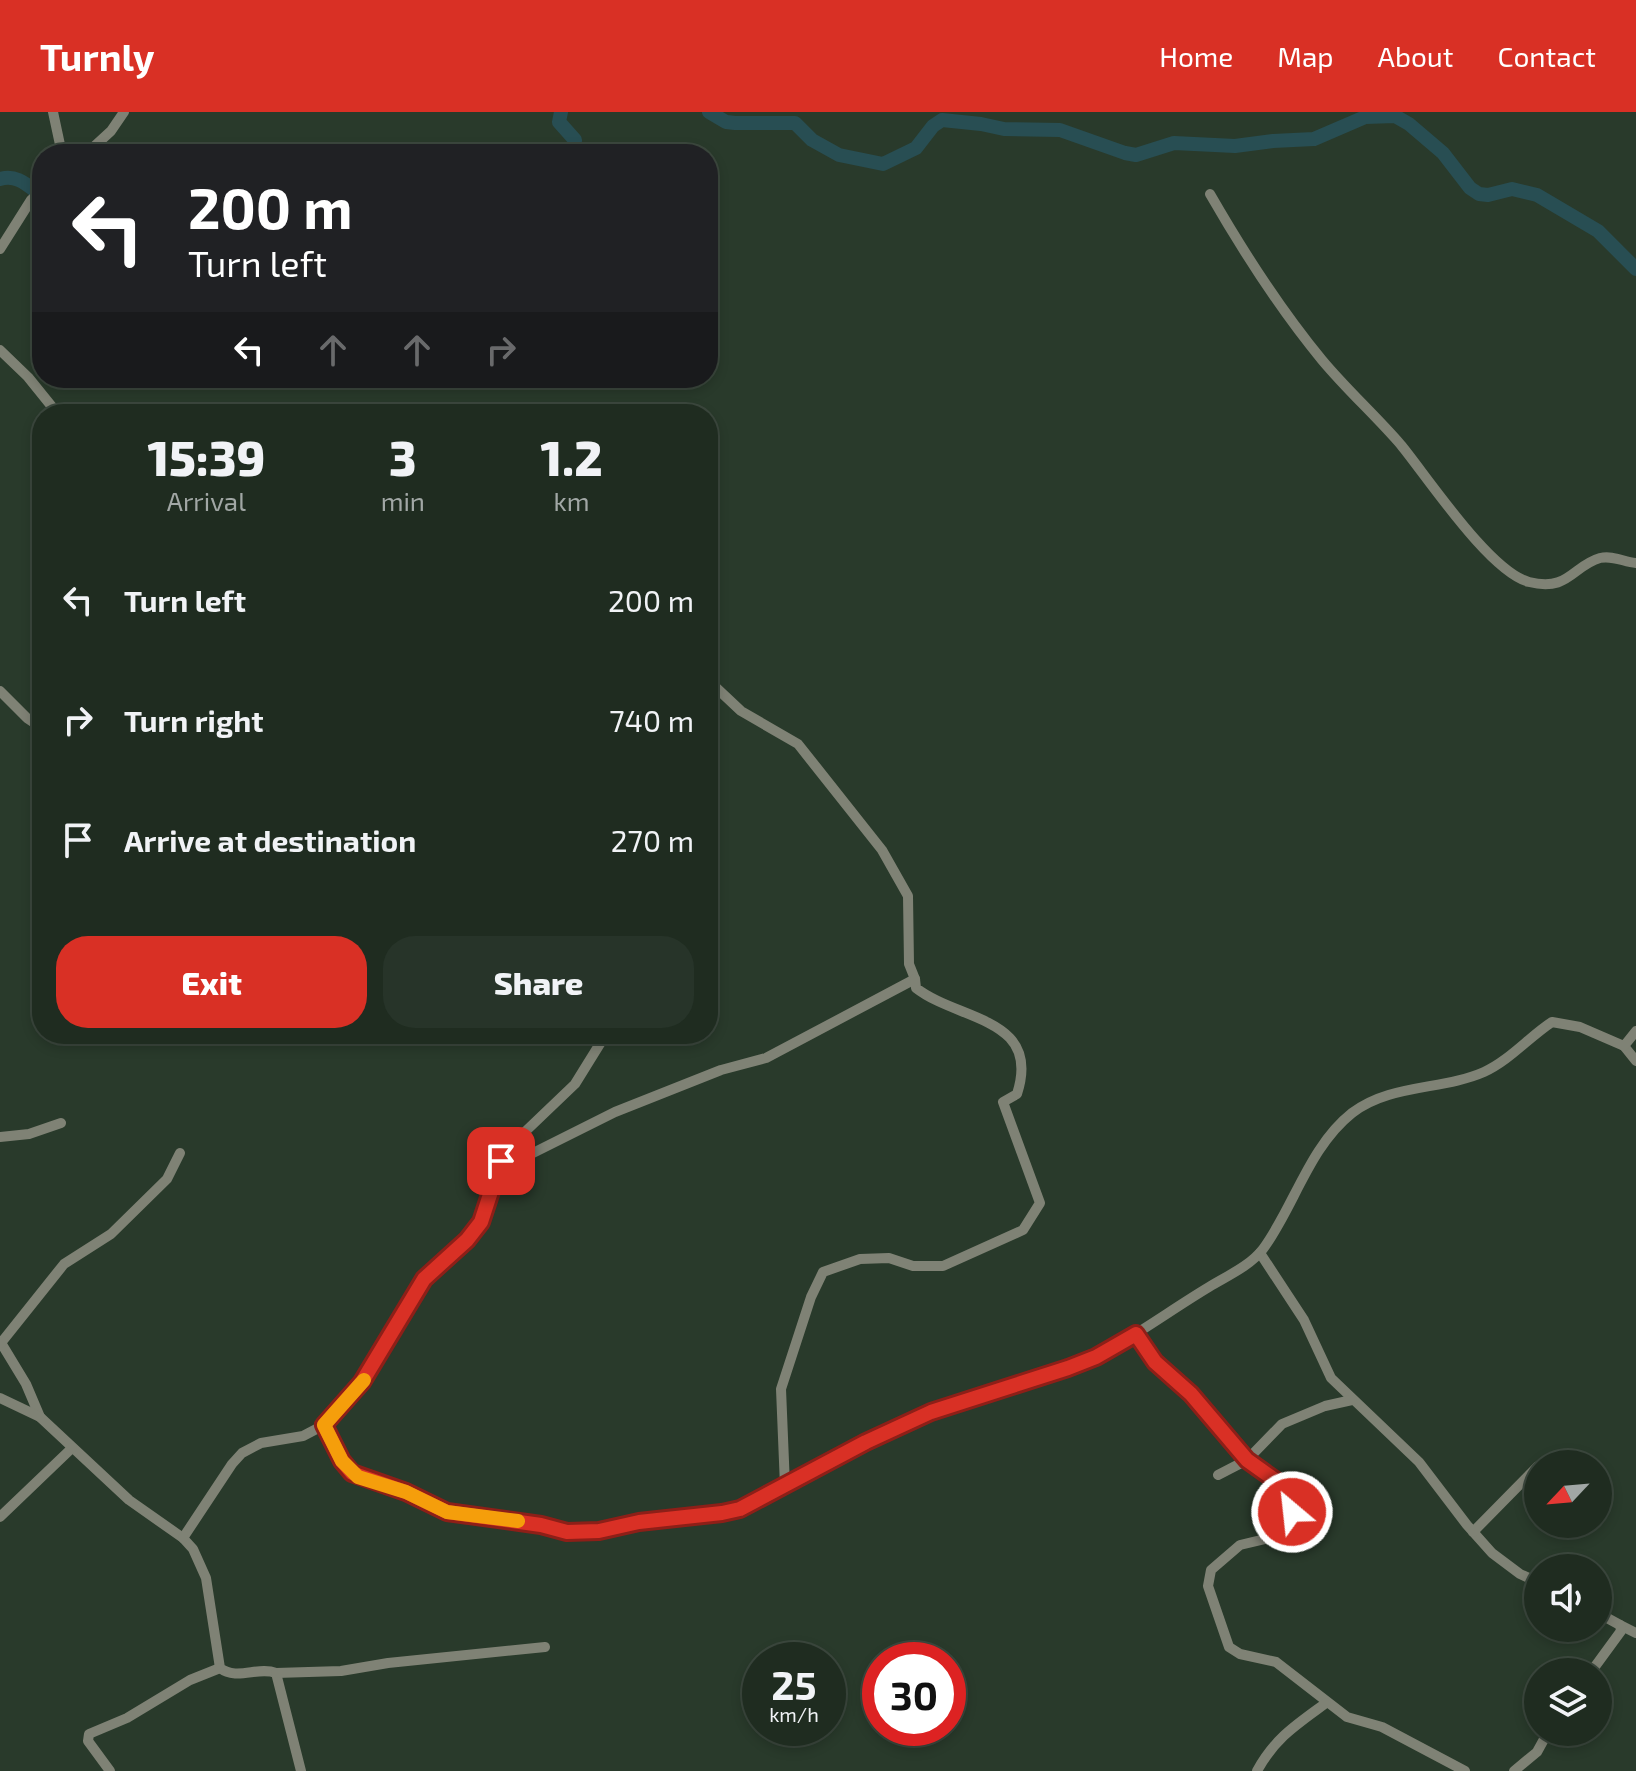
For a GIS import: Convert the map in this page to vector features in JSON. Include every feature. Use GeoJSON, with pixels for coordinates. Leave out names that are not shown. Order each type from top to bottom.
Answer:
{"type":"FeatureCollection","features":[{"type":"Feature","properties":{"kind":"street"},"geometry":{"type":"LineString","coordinates":[[53,112],[60,144]]}},
{"type":"Feature","properties":{"kind":"street"},"geometry":{"type":"LineString","coordinates":[[97,144],[124,112]]}},
{"type":"Feature","properties":{"kind":"street"},"geometry":{"type":"LineString","coordinates":[[1210,194],[1255,272],[1323,362],[1398,443],[1466,527],[1504,568],[1525,581],[1546,585],[1571,578],[1601,558],[1613,557],[1636,563]]}},
{"type":"Feature","properties":{"kind":"street"},"geometry":{"type":"LineString","coordinates":[[0,249],[32,199]]}},
{"type":"Feature","properties":{"kind":"street"},"geometry":{"type":"LineString","coordinates":[[0,350],[32,382]]}},
{"type":"Feature","properties":{"kind":"street"},"geometry":{"type":"LineString","coordinates":[[37,388],[50,404]]}},
{"type":"Feature","properties":{"kind":"street"},"geometry":{"type":"LineString","coordinates":[[718,689],[741,711],[798,744],[882,850],[908,896],[909,964],[916,988],[946,1007],[981,1017],[998,1028],[1019,1049],[1021,1082],[1017,1094],[1003,1102],[1040,1203],[1023,1230],[943,1266],[913,1266],[889,1258],[860,1259],[823,1272],[811,1297],[781,1389],[785,1486]]}},
{"type":"Feature","properties":{"kind":"street"},"geometry":{"type":"LineString","coordinates":[[0,691],[32,721]]}},
{"type":"Feature","properties":{"kind":"street"},"geometry":{"type":"LineString","coordinates":[[499,1170],[615,1112],[721,1070],[766,1058],[915,979]]}},
{"type":"Feature","properties":{"kind":"street"},"geometry":{"type":"LineString","coordinates":[[324,1425],[342,1461],[358,1477],[406,1492],[447,1512],[541,1525],[567,1532],[599,1531],[639,1522],[740,1509],[866,1442],[931,1412],[1096,1357],[1235,1272],[1260,1253],[1302,1177],[1343,1122],[1355,1111],[1402,1092],[1457,1081],[1483,1072],[1504,1060],[1552,1022],[1564,1022],[1624,1046],[1636,1061]]}},
{"type":"Feature","properties":{"kind":"street"},"geometry":{"type":"LineString","coordinates":[[1624,1046],[1636,1031]]}},
{"type":"Feature","properties":{"kind":"street"},"geometry":{"type":"LineString","coordinates":[[183,1538],[242,1453],[261,1443],[303,1436],[324,1425],[362,1382],[424,1279],[467,1240],[481,1222],[507,1149],[582,1076],[599,1044]]}},
{"type":"Feature","properties":{"kind":"street"},"geometry":{"type":"LineString","coordinates":[[0,1137],[29,1134],[61,1123]]}},
{"type":"Feature","properties":{"kind":"street"},"geometry":{"type":"LineString","coordinates":[[40,1417],[26,1384],[0,1342],[64,1264],[111,1234],[131,1217],[167,1179],[180,1153]]}},
{"type":"Feature","properties":{"kind":"street"},"geometry":{"type":"LineString","coordinates":[[1260,1253],[1304,1320],[1331,1378],[1419,1462],[1492,1553],[1524,1576]]}},
{"type":"Feature","properties":{"kind":"street"},"geometry":{"type":"LineString","coordinates":[[1136,1334],[1155,1362],[1191,1394],[1247,1460],[1282,1485],[1293,1501],[1292,1512],[1282,1530],[1274,1537],[1240,1545],[1217,1564],[1208,1577],[1227,1640],[1234,1651],[1276,1662],[1347,1717],[1382,1727],[1465,1771]]}},
{"type":"Feature","properties":{"kind":"street"},"geometry":{"type":"LineString","coordinates":[[0,1398],[40,1417],[129,1500],[183,1538],[198,1559],[206,1578],[220,1668]]}},
{"type":"Feature","properties":{"kind":"street"},"geometry":{"type":"LineString","coordinates":[[1218,1475],[1247,1460],[1282,1424],[1325,1406],[1352,1400]]}},
{"type":"Feature","properties":{"kind":"street"},"geometry":{"type":"LineString","coordinates":[[0,1517],[72,1448]]}},
{"type":"Feature","properties":{"kind":"street"},"geometry":{"type":"LineString","coordinates":[[1473,1532],[1524,1482]]}},
{"type":"Feature","properties":{"kind":"street"},"geometry":{"type":"LineString","coordinates":[[1612,1621],[1636,1633]]}},
{"type":"Feature","properties":{"kind":"street"},"geometry":{"type":"LineString","coordinates":[[1602,1658],[1619,1637],[1620,1625]]}},
{"type":"Feature","properties":{"kind":"street"},"geometry":{"type":"LineString","coordinates":[[110,1771],[88,1741],[89,1734],[127,1718],[190,1680],[220,1668],[232,1674],[270,1670],[276,1673],[341,1671],[388,1663],[545,1647]]}},
{"type":"Feature","properties":{"kind":"street"},"geometry":{"type":"LineString","coordinates":[[276,1673],[301,1771]]}},
{"type":"Feature","properties":{"kind":"street"},"geometry":{"type":"LineString","coordinates":[[1259,1770],[1281,1736],[1326,1703]]}},
{"type":"Feature","properties":{"kind":"street"},"geometry":{"type":"LineString","coordinates":[[1514,1771],[1540,1746]]}},
{"type":"Feature","properties":{"kind":"waterway"},"geometry":{"type":"LineString","coordinates":[[561,112],[559,122],[575,140],[575,144]]}},
{"type":"Feature","properties":{"kind":"waterway"},"geometry":{"type":"LineString","coordinates":[[709,112],[726,122],[795,123],[812,140],[839,155],[883,164],[916,148],[933,126],[942,120],[1004,129],[1060,130],[1136,155],[1174,143],[1235,146],[1314,139],[1365,117],[1395,116],[1443,153],[1470,188],[1479,194],[1512,189],[1537,195],[1598,231],[1636,269]]}},
{"type":"Feature","properties":{"kind":"waterway"},"geometry":{"type":"LineString","coordinates":[[0,179],[12,178],[32,189]]}},
{"type":"Feature","properties":{"kind":"slow traffic"},"geometry":{"type":"LineString","coordinates":[[364,1380],[324,1425],[342,1461],[352,1473],[406,1492],[447,1512],[518,1521]]}},
{"type":"Feature","properties":{"kind":"route"},"geometry":{"type":"LineString","coordinates":[[501,1161],[481,1222],[460,1247],[424,1279],[362,1382],[324,1425],[342,1461],[358,1477],[406,1492],[447,1512],[541,1525],[567,1532],[599,1531],[639,1522],[722,1513],[740,1509],[866,1442],[931,1412],[1068,1368],[1096,1357],[1136,1334],[1155,1362],[1191,1394],[1247,1460],[1282,1485],[1293,1501],[1292,1512]]}}]}
